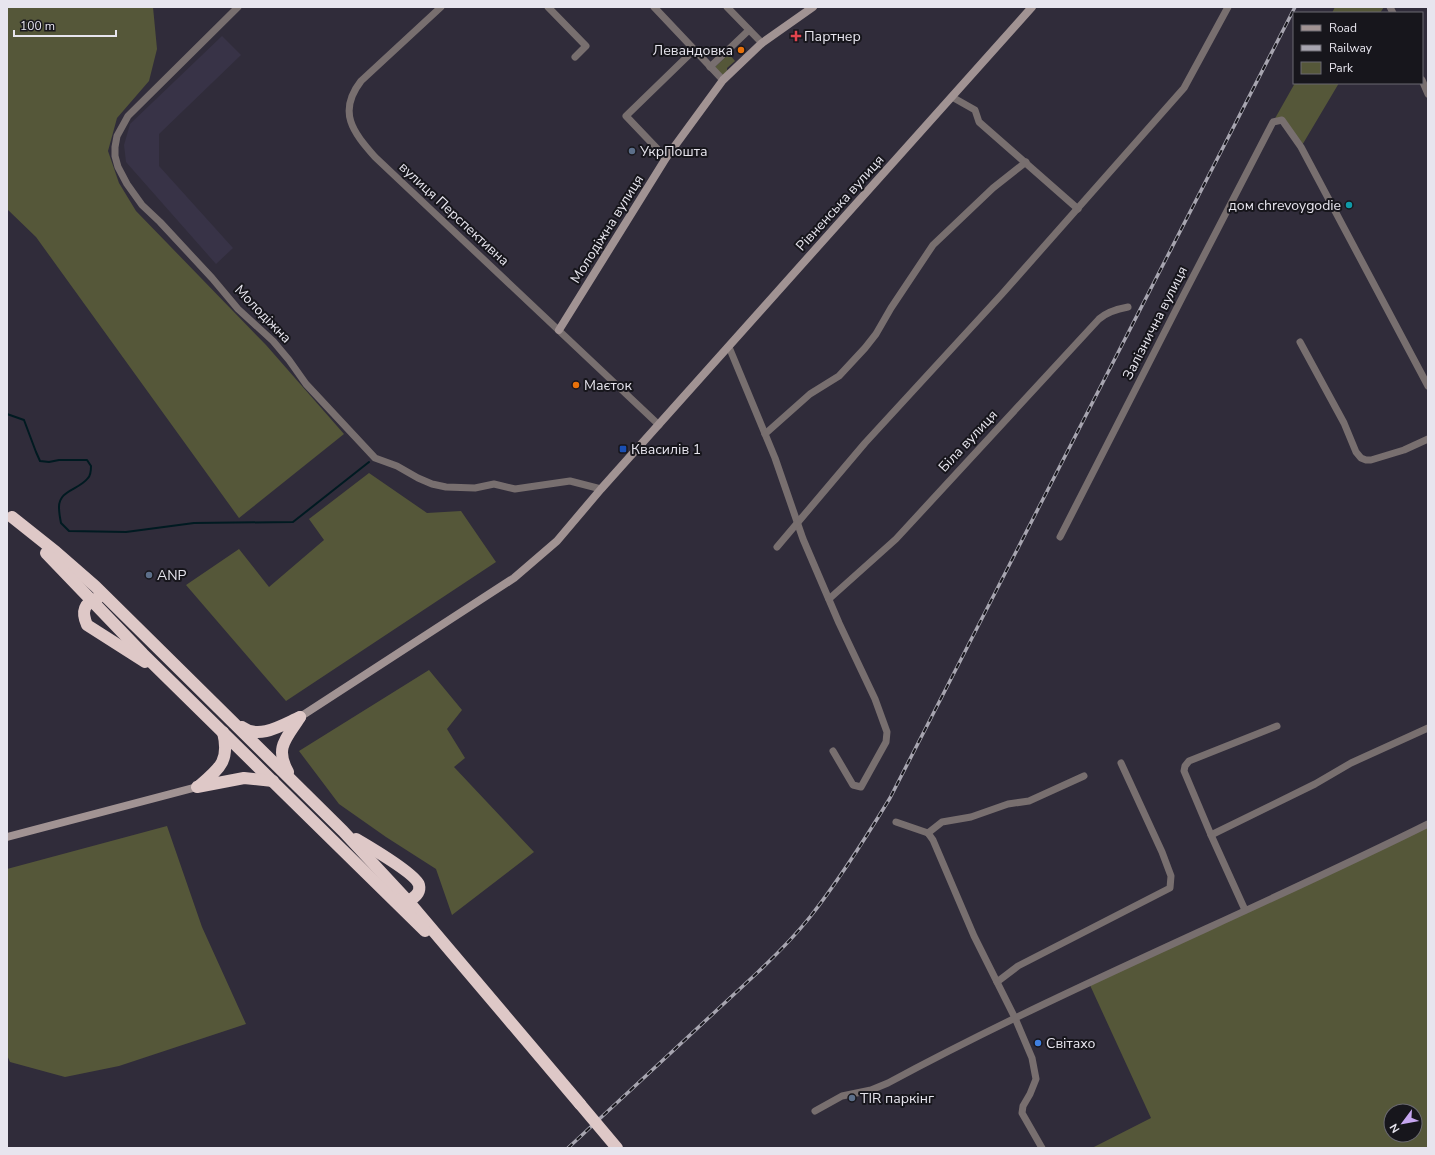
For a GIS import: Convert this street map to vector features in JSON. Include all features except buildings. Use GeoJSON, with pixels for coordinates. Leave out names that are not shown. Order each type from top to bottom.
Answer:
{"type":"FeatureCollection","features":[{"type":"Feature","properties":{"kind":"highway"},"geometry":{"type":"LineString","coordinates":[[10,515],[56,552],[105,596],[224,715],[343,830],[408,901],[616,1148]]}},
{"type":"Feature","properties":{"kind":"highway"},"geometry":{"type":"LineString","coordinates":[[10,515],[162,672],[480,986]]}},
{"type":"Feature","properties":{"kind":"highway"},"geometry":{"type":"LineString","coordinates":[[105,596],[92,600],[85,608],[84,618],[89,627],[162,672]]}},
{"type":"Feature","properties":{"kind":"highway"},"geometry":{"type":"LineString","coordinates":[[224,715],[246,730],[254,733],[278,727],[300,717]]}},
{"type":"Feature","properties":{"kind":"highway"},"geometry":{"type":"LineString","coordinates":[[292,780],[282,763],[281,753],[284,742],[300,717]]}},
{"type":"Feature","properties":{"kind":"highway"},"geometry":{"type":"LineString","coordinates":[[197,787],[211,776],[223,762],[226,748],[223,732]]}},
{"type":"Feature","properties":{"kind":"highway"},"geometry":{"type":"LineString","coordinates":[[197,787],[244,778],[273,780]]}},
{"type":"Feature","properties":{"kind":"highway"},"geometry":{"type":"LineString","coordinates":[[343,830],[408,872],[416,879],[419,885],[418,894],[408,901]]}},
{"type":"Feature","properties":{"kind":"highway"},"geometry":{"type":"LineString","coordinates":[[388,895],[408,901]]}},
{"type":"Feature","properties":{"kind":"main road","name":"Молодіжна вулиця"},"geometry":{"type":"LineString","coordinates":[[559,330],[666,158],[723,80],[762,43],[813,7]]}},
{"type":"Feature","properties":{"kind":"main road","name":"Рівненська вулиця"},"geometry":{"type":"LineString","coordinates":[[300,717],[388,662],[514,578],[557,541],[601,489],[1032,7]]}},
{"type":"Feature","properties":{"kind":"main road"},"geometry":{"type":"LineString","coordinates":[[7,837],[197,787]]}},
{"type":"Feature","properties":{"kind":"street","name":"Молодіжна"},"geometry":{"type":"LineString","coordinates":[[238,7],[128,116],[117,136],[115,156],[118,167],[142,205],[160,222],[212,278],[238,309],[273,341],[306,384],[375,458],[397,466],[432,484],[446,487],[475,488],[494,484],[515,489],[570,481],[601,489]]}},
{"type":"Feature","properties":{"kind":"street","name":"вулиця Перспективна"},"geometry":{"type":"LineString","coordinates":[[442,7],[361,81],[353,92],[349,106],[351,125],[362,142],[375,157],[659,425]]}},
{"type":"Feature","properties":{"kind":"street"},"geometry":{"type":"LineString","coordinates":[[548,7],[586,46],[575,57]]}},
{"type":"Feature","properties":{"kind":"street"},"geometry":{"type":"LineString","coordinates":[[654,7],[723,80]]}},
{"type":"Feature","properties":{"kind":"street"},"geometry":{"type":"LineString","coordinates":[[727,7],[762,43]]}},
{"type":"Feature","properties":{"kind":"street"},"geometry":{"type":"LineString","coordinates":[[778,547],[865,443],[991,306],[1184,88],[1228,7]]}},
{"type":"Feature","properties":{"kind":"street"},"geometry":{"type":"LineString","coordinates":[[710,67],[749,30]]}},
{"type":"Feature","properties":{"kind":"street"},"geometry":{"type":"LineString","coordinates":[[666,158],[626,116],[694,50]]}},
{"type":"Feature","properties":{"kind":"street"},"geometry":{"type":"LineString","coordinates":[[1423,82],[1428,94]]}},
{"type":"Feature","properties":{"kind":"street"},"geometry":{"type":"LineString","coordinates":[[952,97],[975,110],[979,122],[1078,209]]}},
{"type":"Feature","properties":{"kind":"street","name":"Залізнична вулиця"},"geometry":{"type":"LineString","coordinates":[[1060,537],[1274,122],[1282,120],[1301,147],[1428,386]]}},
{"type":"Feature","properties":{"kind":"street"},"geometry":{"type":"LineString","coordinates":[[765,434],[810,394],[838,376],[865,348],[876,334],[891,308],[934,245],[993,188],[1026,162]]}},
{"type":"Feature","properties":{"kind":"street","name":"Біла вулиця"},"geometry":{"type":"LineString","coordinates":[[829,599],[896,539],[1099,319],[1118,309],[1128,307]]}},
{"type":"Feature","properties":{"kind":"street"},"geometry":{"type":"LineString","coordinates":[[1300,342],[1344,423],[1356,452],[1361,458],[1371,460],[1404,450],[1428,439]]}},
{"type":"Feature","properties":{"kind":"street"},"geometry":{"type":"LineString","coordinates":[[729,347],[775,458],[803,539],[875,699],[887,732],[886,742],[861,787],[853,785],[833,751]]}},
{"type":"Feature","properties":{"kind":"street"},"geometry":{"type":"LineString","coordinates":[[1245,910],[1210,835],[1184,771],[1185,766],[1189,761],[1277,726]]}},
{"type":"Feature","properties":{"kind":"street"},"geometry":{"type":"LineString","coordinates":[[1210,835],[1315,784],[1351,763],[1428,728]]}},
{"type":"Feature","properties":{"kind":"street"},"geometry":{"type":"LineString","coordinates":[[997,982],[1018,966],[1170,888],[1171,876],[1162,852],[1121,763]]}},
{"type":"Feature","properties":{"kind":"street"},"geometry":{"type":"LineString","coordinates":[[928,833],[942,822],[971,817],[1008,804],[1029,801],[1084,776]]}},
{"type":"Feature","properties":{"kind":"street"},"geometry":{"type":"LineString","coordinates":[[896,822],[928,833],[974,936],[1032,1058],[1036,1079],[1030,1094],[1022,1106],[1022,1113],[1042,1148]]}},
{"type":"Feature","properties":{"kind":"street"},"geometry":{"type":"LineString","coordinates":[[815,1111],[842,1096],[871,1090],[888,1083],[1014,1018],[1359,858],[1428,824]]}},
{"type":"Feature","properties":{"kind":"shaded area"},"geometry":{"type":"Polygon","coordinates":[[[222,36],[241,55],[159,134],[159,166],[233,248],[216,264],[126,162],[124,145],[130,124],[222,36]]]}},
{"type":"Feature","properties":{"kind":"green space"},"geometry":{"type":"Polygon","coordinates":[[[7,7],[153,7],[157,49],[149,81],[117,118],[108,151],[119,183],[136,211],[266,345],[344,434],[239,518],[36,237],[7,209],[7,7]]]}},
{"type":"Feature","properties":{"kind":"green space"},"geometry":{"type":"Polygon","coordinates":[[[1335,7],[1384,7],[1381,12],[1332,12],[1335,7]]]}},
{"type":"Feature","properties":{"kind":"green space"},"geometry":{"type":"Polygon","coordinates":[[[729,54],[735,61],[727,68],[727,71],[723,75],[720,74],[715,67],[729,54]]]}},
{"type":"Feature","properties":{"kind":"green space"},"geometry":{"type":"Polygon","coordinates":[[[1294,84],[1338,84],[1301,147],[1283,120],[1273,122],[1294,84]]]}},
{"type":"Feature","properties":{"kind":"green space"},"geometry":{"type":"Polygon","coordinates":[[[369,473],[427,513],[461,511],[496,562],[286,701],[186,585],[239,549],[269,587],[324,540],[309,519],[369,473]]]}},
{"type":"Feature","properties":{"kind":"green space"},"geometry":{"type":"Polygon","coordinates":[[[429,670],[462,710],[447,729],[465,758],[454,767],[534,852],[452,915],[436,869],[386,837],[339,804],[299,751],[429,670]]]}},
{"type":"Feature","properties":{"kind":"green space"},"geometry":{"type":"Polygon","coordinates":[[[1428,824],[1428,1148],[1092,1148],[1151,1118],[1089,983],[1428,824]]]}},
{"type":"Feature","properties":{"kind":"green space"},"geometry":{"type":"Polygon","coordinates":[[[167,826],[202,927],[246,1024],[119,1066],[65,1077],[10,1062],[7,1055],[7,869],[167,826]]]}},
{"type":"Feature","properties":{"kind":"waterway"},"geometry":{"type":"LineString","coordinates":[[7,414],[24,420],[40,461],[87,460],[91,466],[88,478],[62,497],[60,501],[59,509],[61,523],[69,531],[126,532],[194,523],[293,522],[369,462]]}},
{"type":"Feature","properties":{"kind":"railway"},"geometry":{"type":"LineString","coordinates":[[568,1148],[785,946],[821,903],[862,844],[890,798],[1295,7]]}},
{"type":"Feature","properties":{"kind":"place","name":"Партнер"},"geometry":{"type":"Point","coordinates":[796,36]}},
{"type":"Feature","properties":{"kind":"place","name":"Левандовка"},"geometry":{"type":"Point","coordinates":[741,50]}},
{"type":"Feature","properties":{"kind":"place","name":"УкрПошта"},"geometry":{"type":"Point","coordinates":[632,151]}},
{"type":"Feature","properties":{"kind":"place","name":"дом chrevoygodie"},"geometry":{"type":"Point","coordinates":[1349,205]}},
{"type":"Feature","properties":{"kind":"place","name":"Маєток"},"geometry":{"type":"Point","coordinates":[576,385]}},
{"type":"Feature","properties":{"kind":"place","name":"Квасилів 1"},"geometry":{"type":"Point","coordinates":[623,449]}},
{"type":"Feature","properties":{"kind":"place","name":"ANP"},"geometry":{"type":"Point","coordinates":[149,575]}},
{"type":"Feature","properties":{"kind":"place","name":"Світахо"},"geometry":{"type":"Point","coordinates":[1038,1043]}},
{"type":"Feature","properties":{"kind":"place","name":"TIR паркінг"},"geometry":{"type":"Point","coordinates":[852,1098]}}]}
